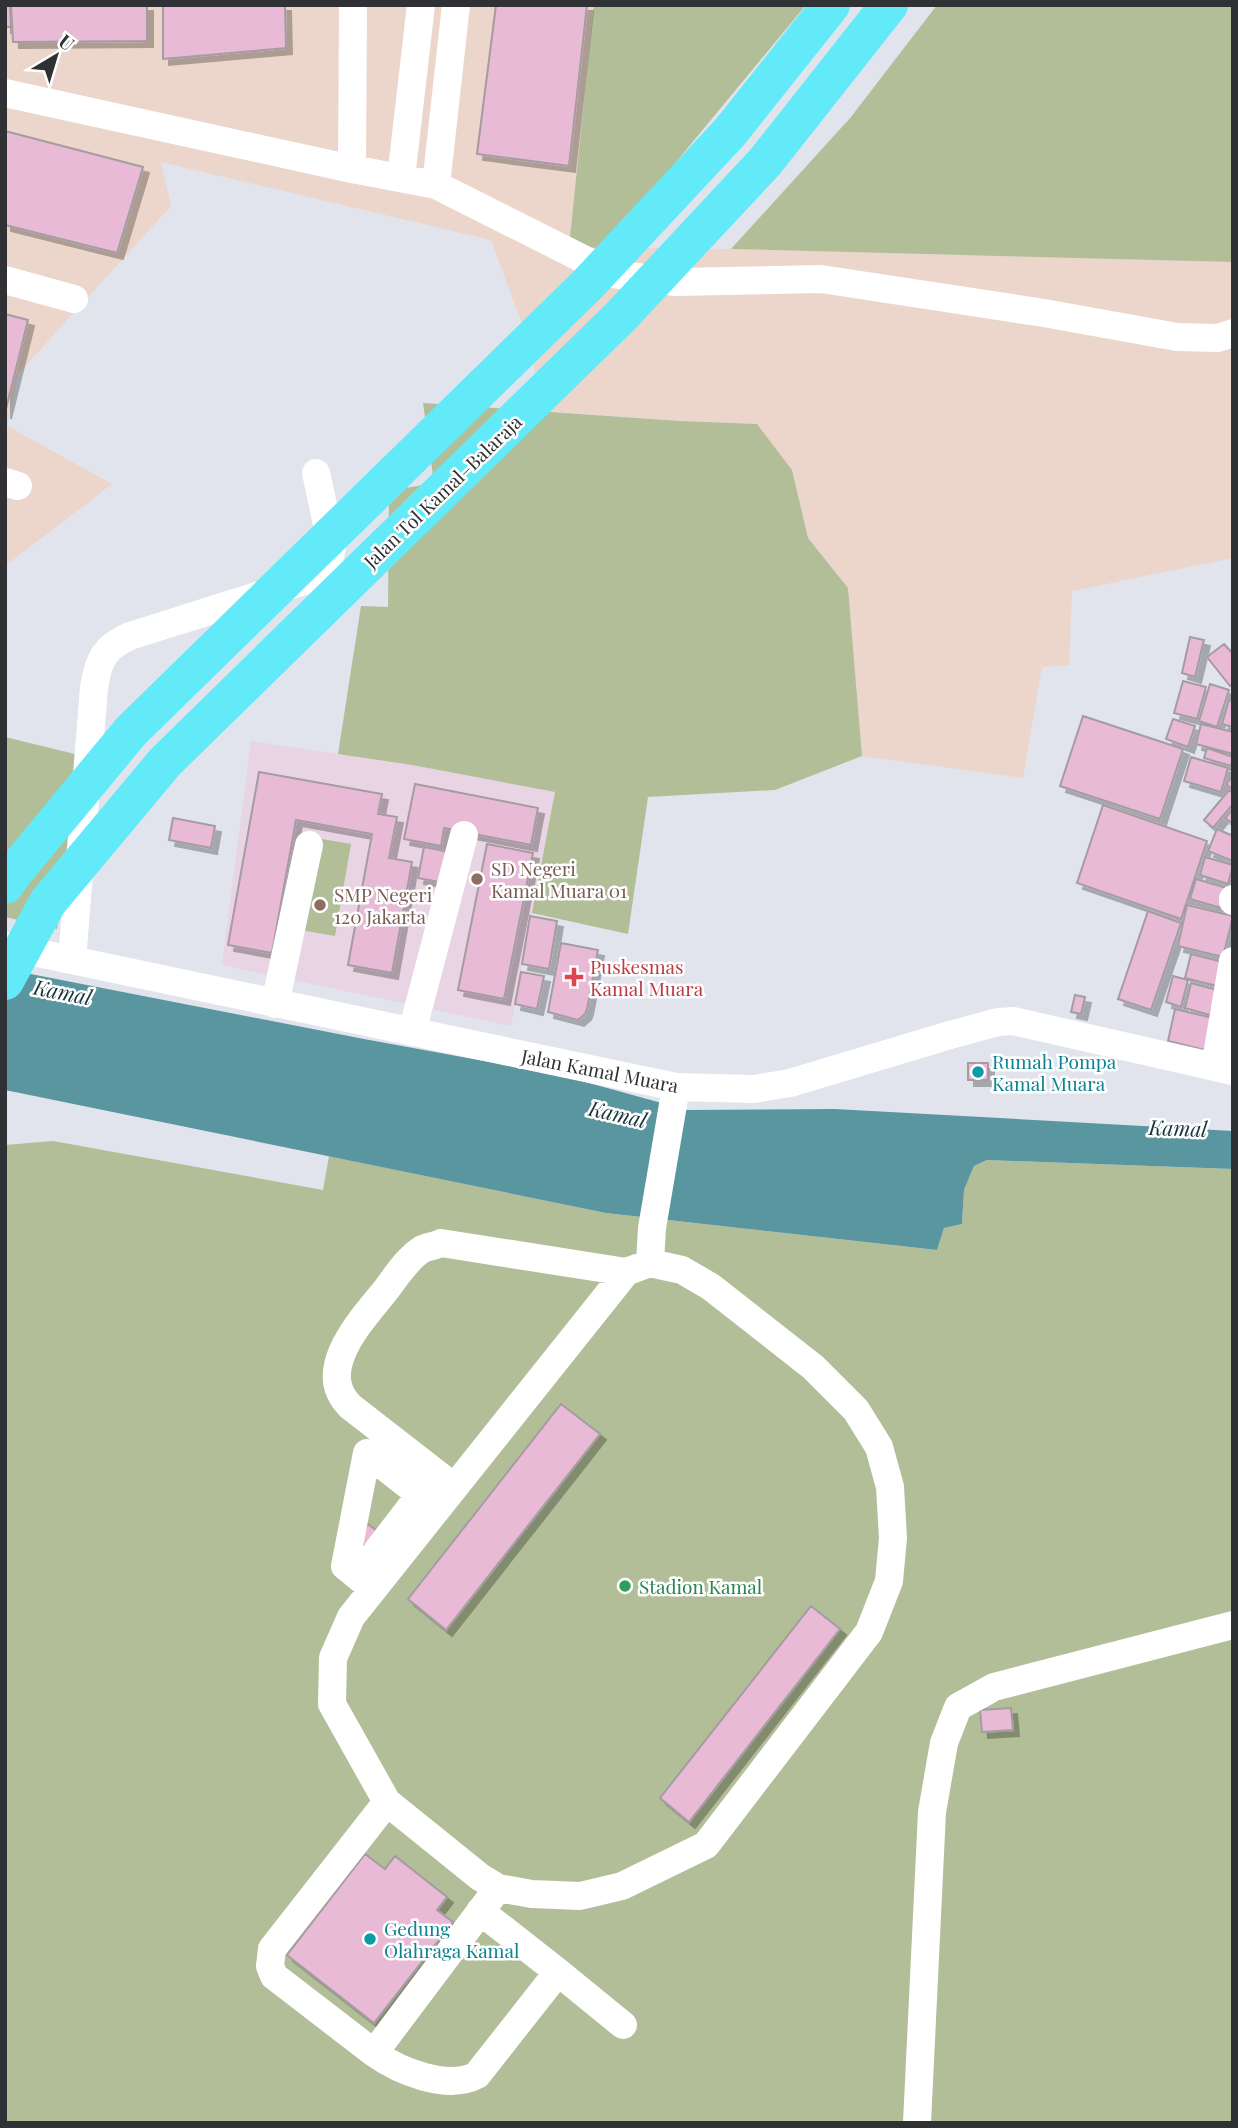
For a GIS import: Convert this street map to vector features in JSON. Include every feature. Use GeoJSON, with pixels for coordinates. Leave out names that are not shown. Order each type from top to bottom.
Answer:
{"type":"FeatureCollection","features":[{"type":"Feature","properties":{"kind":"highway"},"geometry":{"type":"LineString","coordinates":[[5,885],[131,731],[588,284],[730,132],[831,5]]}},
{"type":"Feature","properties":{"kind":"highway","name":"Jalan Tol Kamal–Balaraja"},"geometry":{"type":"LineString","coordinates":[[5,981],[48,902],[165,762],[621,316],[765,162],[889,5]]}},
{"type":"Feature","properties":{"kind":"street"},"geometry":{"type":"LineString","coordinates":[[352,169],[354,5]]}},
{"type":"Feature","properties":{"kind":"street"},"geometry":{"type":"LineString","coordinates":[[401,178],[421,5]]}},
{"type":"Feature","properties":{"kind":"street"},"geometry":{"type":"LineString","coordinates":[[436,185],[456,5]]}},
{"type":"Feature","properties":{"kind":"street"},"geometry":{"type":"LineString","coordinates":[[5,93],[436,185],[613,274],[675,282],[821,279],[1044,313],[1177,337],[1218,338],[1233,333]]}},
{"type":"Feature","properties":{"kind":"street"},"geometry":{"type":"LineString","coordinates":[[5,280],[74,299]]}},
{"type":"Feature","properties":{"kind":"street"},"geometry":{"type":"LineString","coordinates":[[72,960],[94,688],[102,659],[116,642],[130,636],[317,577],[328,565],[332,547],[316,473]]}},
{"type":"Feature","properties":{"kind":"street"},"geometry":{"type":"LineString","coordinates":[[412,1032],[464,835]]}},
{"type":"Feature","properties":{"kind":"street"},"geometry":{"type":"LineString","coordinates":[[275,1004],[309,845]]}},
{"type":"Feature","properties":{"kind":"street","name":"Jalan Kamal Muara"},"geometry":{"type":"LineString","coordinates":[[5,946],[412,1032],[676,1094],[754,1089],[790,1083],[950,1035],[998,1022],[1013,1021],[1224,1069]]}},
{"type":"Feature","properties":{"kind":"street"},"geometry":{"type":"LineString","coordinates":[[1224,1069],[1233,961]]}},
{"type":"Feature","properties":{"kind":"street"},"geometry":{"type":"LineString","coordinates":[[437,1496],[340,1394],[337,1373],[344,1349],[354,1330],[421,1250],[441,1244],[638,1268],[682,1270],[711,1287],[813,1367],[856,1410],[879,1447],[890,1487],[893,1538],[889,1581],[869,1632],[706,1845],[622,1886],[580,1896],[532,1894],[498,1888],[480,1877],[387,1802],[332,1704],[333,1658],[366,1582],[437,1496],[638,1268],[652,1228],[676,1094]]}},
{"type":"Feature","properties":{"kind":"street"},"geometry":{"type":"LineString","coordinates":[[366,1582],[345,1566],[367,1453],[437,1496]]}},
{"type":"Feature","properties":{"kind":"street"},"geometry":{"type":"LineString","coordinates":[[917,2123],[932,1812],[944,1743],[958,1707],[1006,1683],[1233,1625]]}},
{"type":"Feature","properties":{"kind":"street"},"geometry":{"type":"LineString","coordinates":[[387,1802],[272,1950],[270,1966],[274,1976],[393,2067],[416,2076],[469,2080],[477,2075],[558,1972]]}},
{"type":"Feature","properties":{"kind":"street"},"geometry":{"type":"LineString","coordinates":[[374,2053],[498,1888]]}},
{"type":"Feature","properties":{"kind":"street"},"geometry":{"type":"LineString","coordinates":[[480,1910],[623,2025]]}},
{"type":"Feature","properties":{"kind":"shaded area"},"geometry":{"type":"Polygon","coordinates":[[[5,5],[594,5],[570,247],[1233,262],[1233,558],[1072,591],[1069,665],[1042,667],[1023,778],[862,756],[848,588],[808,538],[792,470],[757,424],[546,411],[522,324],[491,240],[161,162],[171,206],[18,374],[7,426],[112,484],[5,568],[5,5]]]}},
{"type":"Feature","properties":{"kind":"shaded area"},"geometry":{"type":"Polygon","coordinates":[[[251,741],[412,765],[555,792],[511,1026],[222,965],[251,741]]]}},
{"type":"Feature","properties":{"kind":"green space"},"geometry":{"type":"Polygon","coordinates":[[[594,5],[806,5],[605,248],[569,247],[594,5]]]}},
{"type":"Feature","properties":{"kind":"green space"},"geometry":{"type":"Polygon","coordinates":[[[937,5],[1233,5],[1233,262],[731,249],[851,117],[937,5]]]}},
{"type":"Feature","properties":{"kind":"green space"},"geometry":{"type":"Polygon","coordinates":[[[423,403],[757,424],[792,470],[808,538],[848,588],[862,756],[775,790],[648,797],[628,934],[532,913],[555,792],[338,754],[361,606],[388,607],[389,491],[434,483],[423,403]]]}},
{"type":"Feature","properties":{"kind":"green space"},"geometry":{"type":"Polygon","coordinates":[[[5,737],[83,756],[57,929],[5,917],[5,737]]]}},
{"type":"Feature","properties":{"kind":"green space"},"geometry":{"type":"Polygon","coordinates":[[[299,835],[351,844],[335,936],[283,927],[299,835]]]}},
{"type":"Feature","properties":{"kind":"green space"},"geometry":{"type":"Polygon","coordinates":[[[53,1141],[323,1190],[329,1156],[606,1213],[937,1250],[944,1228],[962,1224],[964,1190],[974,1166],[987,1160],[1233,1169],[1233,2123],[5,2123],[5,1145],[53,1141]]]}},
{"type":"Feature","properties":{"kind":"water","name":"Kamal"},"geometry":{"type":"Polygon","coordinates":[[[5,969],[560,1075],[687,1110],[835,1109],[1233,1131],[1233,1169],[987,1160],[974,1166],[964,1190],[962,1224],[944,1228],[937,1250],[606,1213],[5,1090],[5,969]]]}},
{"type":"Feature","properties":{"kind":"building"},"geometry":{"type":"Polygon","coordinates":[[[5,5],[10,5],[11,27],[5,27],[5,5]]]}},
{"type":"Feature","properties":{"kind":"building"},"geometry":{"type":"Polygon","coordinates":[[[11,5],[147,5],[147,41],[13,42],[11,5]]]}},
{"type":"Feature","properties":{"kind":"building"},"geometry":{"type":"Polygon","coordinates":[[[163,5],[285,5],[286,48],[163,59],[163,5]]]}},
{"type":"Feature","properties":{"kind":"building"},"geometry":{"type":"Polygon","coordinates":[[[496,5],[587,5],[569,166],[477,154],[496,5]]]}},
{"type":"Feature","properties":{"kind":"building"},"geometry":{"type":"Polygon","coordinates":[[[5,131],[143,167],[117,253],[5,225],[5,131]]]}},
{"type":"Feature","properties":{"kind":"building"},"geometry":{"type":"Polygon","coordinates":[[[5,314],[28,320],[5,413],[5,314]]]}},
{"type":"Feature","properties":{"kind":"building"},"geometry":{"type":"Polygon","coordinates":[[[1190,637],[1204,640],[1195,677],[1182,673],[1190,637]]]}},
{"type":"Feature","properties":{"kind":"building"},"geometry":{"type":"Polygon","coordinates":[[[1224,644],[1233,654],[1233,684],[1230,686],[1207,657],[1224,644]]]}},
{"type":"Feature","properties":{"kind":"building"},"geometry":{"type":"Polygon","coordinates":[[[1183,681],[1206,687],[1197,719],[1174,713],[1183,681]]]}},
{"type":"Feature","properties":{"kind":"building"},"geometry":{"type":"Polygon","coordinates":[[[1210,684],[1229,690],[1217,727],[1199,721],[1210,684]]]}},
{"type":"Feature","properties":{"kind":"building"},"geometry":{"type":"Polygon","coordinates":[[[1229,700],[1233,701],[1233,727],[1222,724],[1229,700]]]}},
{"type":"Feature","properties":{"kind":"building"},"geometry":{"type":"Polygon","coordinates":[[[1083,716],[1183,749],[1160,819],[1060,786],[1083,716]]]}},
{"type":"Feature","properties":{"kind":"building"},"geometry":{"type":"Polygon","coordinates":[[[1173,719],[1195,726],[1188,747],[1166,739],[1173,719]]]}},
{"type":"Feature","properties":{"kind":"building"},"geometry":{"type":"Polygon","coordinates":[[[1201,724],[1233,732],[1233,754],[1196,744],[1201,724]]]}},
{"type":"Feature","properties":{"kind":"building"},"geometry":{"type":"Polygon","coordinates":[[[1207,748],[1233,757],[1231,766],[1204,758],[1207,748]]]}},
{"type":"Feature","properties":{"kind":"building"},"geometry":{"type":"Polygon","coordinates":[[[1191,757],[1228,768],[1221,792],[1184,781],[1191,757]]]}},
{"type":"Feature","properties":{"kind":"building"},"geometry":{"type":"Polygon","coordinates":[[[259,772],[382,794],[378,814],[397,817],[389,858],[412,862],[392,973],[348,965],[372,834],[296,820],[272,953],[228,945],[259,772]]]}},
{"type":"Feature","properties":{"kind":"building"},"geometry":{"type":"Polygon","coordinates":[[[1233,776],[1233,790],[1226,784],[1233,776]]]}},
{"type":"Feature","properties":{"kind":"building"},"geometry":{"type":"Polygon","coordinates":[[[415,784],[538,808],[531,845],[444,828],[441,846],[404,839],[415,784]]]}},
{"type":"Feature","properties":{"kind":"building"},"geometry":{"type":"Polygon","coordinates":[[[1229,790],[1233,793],[1233,804],[1213,828],[1204,820],[1229,790]]]}},
{"type":"Feature","properties":{"kind":"building"},"geometry":{"type":"Polygon","coordinates":[[[1103,805],[1207,841],[1181,919],[1077,883],[1103,805]]]}},
{"type":"Feature","properties":{"kind":"building"},"geometry":{"type":"Polygon","coordinates":[[[1233,809],[1233,824],[1225,818],[1233,809]]]}},
{"type":"Feature","properties":{"kind":"building"},"geometry":{"type":"Polygon","coordinates":[[[173,818],[215,826],[211,848],[169,840],[173,818]]]}},
{"type":"Feature","properties":{"kind":"building"},"geometry":{"type":"Polygon","coordinates":[[[1217,829],[1233,836],[1233,861],[1208,851],[1217,829]]]}},
{"type":"Feature","properties":{"kind":"building"},"geometry":{"type":"Polygon","coordinates":[[[487,844],[533,853],[504,999],[458,990],[487,844]]]}},
{"type":"Feature","properties":{"kind":"building"},"geometry":{"type":"Polygon","coordinates":[[[424,847],[455,853],[449,884],[418,878],[424,847]]]}},
{"type":"Feature","properties":{"kind":"building"},"geometry":{"type":"Polygon","coordinates":[[[1205,857],[1233,865],[1228,884],[1200,875],[1205,857]]]}},
{"type":"Feature","properties":{"kind":"building"},"geometry":{"type":"Polygon","coordinates":[[[1196,879],[1230,889],[1225,909],[1190,899],[1196,879]]]}},
{"type":"Feature","properties":{"kind":"building"},"geometry":{"type":"Polygon","coordinates":[[[1187,905],[1233,916],[1223,957],[1178,946],[1187,905]]]}},
{"type":"Feature","properties":{"kind":"building"},"geometry":{"type":"Polygon","coordinates":[[[1148,911],[1181,923],[1151,1010],[1118,999],[1148,911]]]}},
{"type":"Feature","properties":{"kind":"building"},"geometry":{"type":"Polygon","coordinates":[[[530,916],[557,921],[549,969],[522,964],[530,916]]]}},
{"type":"Feature","properties":{"kind":"building","name":"Puskesmas Kamal Muara"},"geometry":{"type":"Polygon","coordinates":[[[561,943],[598,950],[587,1009],[578,1020],[548,1012],[561,943]]]}},
{"type":"Feature","properties":{"kind":"building"},"geometry":{"type":"Polygon","coordinates":[[[1191,954],[1227,963],[1221,987],[1185,978],[1191,954]]]}},
{"type":"Feature","properties":{"kind":"building"},"geometry":{"type":"Polygon","coordinates":[[[521,972],[544,976],[537,1009],[515,1004],[521,972]]]}},
{"type":"Feature","properties":{"kind":"building"},"geometry":{"type":"Polygon","coordinates":[[[1173,976],[1188,980],[1181,1007],[1166,1002],[1173,976]]]}},
{"type":"Feature","properties":{"kind":"building"},"geometry":{"type":"Polygon","coordinates":[[[1191,983],[1217,990],[1210,1015],[1185,1008],[1191,983]]]}},
{"type":"Feature","properties":{"kind":"building"},"geometry":{"type":"Polygon","coordinates":[[[1075,995],[1085,997],[1081,1014],[1071,1012],[1075,995]]]}},
{"type":"Feature","properties":{"kind":"building"},"geometry":{"type":"Polygon","coordinates":[[[1175,1009],[1217,1019],[1209,1051],[1168,1041],[1175,1009]]]}},
{"type":"Feature","properties":{"kind":"building","name":"Rumah Pompa Kamal Muara"},"geometry":{"type":"Polygon","coordinates":[[[968,1063],[988,1063],[988,1080],[968,1080],[968,1063]]]}},
{"type":"Feature","properties":{"kind":"building"},"geometry":{"type":"Polygon","coordinates":[[[561,1404],[600,1434],[446,1630],[408,1599],[561,1404]]]}},
{"type":"Feature","properties":{"kind":"building"},"geometry":{"type":"Polygon","coordinates":[[[368,1524],[385,1537],[373,1552],[357,1539],[368,1524]]]}},
{"type":"Feature","properties":{"kind":"building"},"geometry":{"type":"Polygon","coordinates":[[[811,1606],[840,1629],[689,1822],[660,1798],[811,1606]]]}},
{"type":"Feature","properties":{"kind":"building"},"geometry":{"type":"Polygon","coordinates":[[[1011,1708],[1013,1730],[982,1732],[980,1710],[1011,1708]]]}},
{"type":"Feature","properties":{"kind":"building","name":"Gedung Olahraga Kamal"},"geometry":{"type":"Polygon","coordinates":[[[365,1854],[385,1869],[395,1856],[447,1897],[437,1910],[453,1922],[374,2023],[287,1955],[365,1854]]]}},
{"type":"Feature","properties":{"kind":"place","name":"SD Negeri Kamal Muara 01"},"geometry":{"type":"Point","coordinates":[477,879]}},
{"type":"Feature","properties":{"kind":"place","name":"SMP Negeri 120 Jakarta"},"geometry":{"type":"Point","coordinates":[320,905]}},
{"type":"Feature","properties":{"kind":"place","name":"Puskesmas Kamal Muara"},"geometry":{"type":"Point","coordinates":[574,977]}},
{"type":"Feature","properties":{"kind":"place","name":"Rumah Pompa Kamal Muara"},"geometry":{"type":"Point","coordinates":[978,1072]}},
{"type":"Feature","properties":{"kind":"place","name":"Stadion Kamal"},"geometry":{"type":"Point","coordinates":[625,1586]}},
{"type":"Feature","properties":{"kind":"place","name":"Gedung Olahraga Kamal"},"geometry":{"type":"Point","coordinates":[370,1939]}}]}
